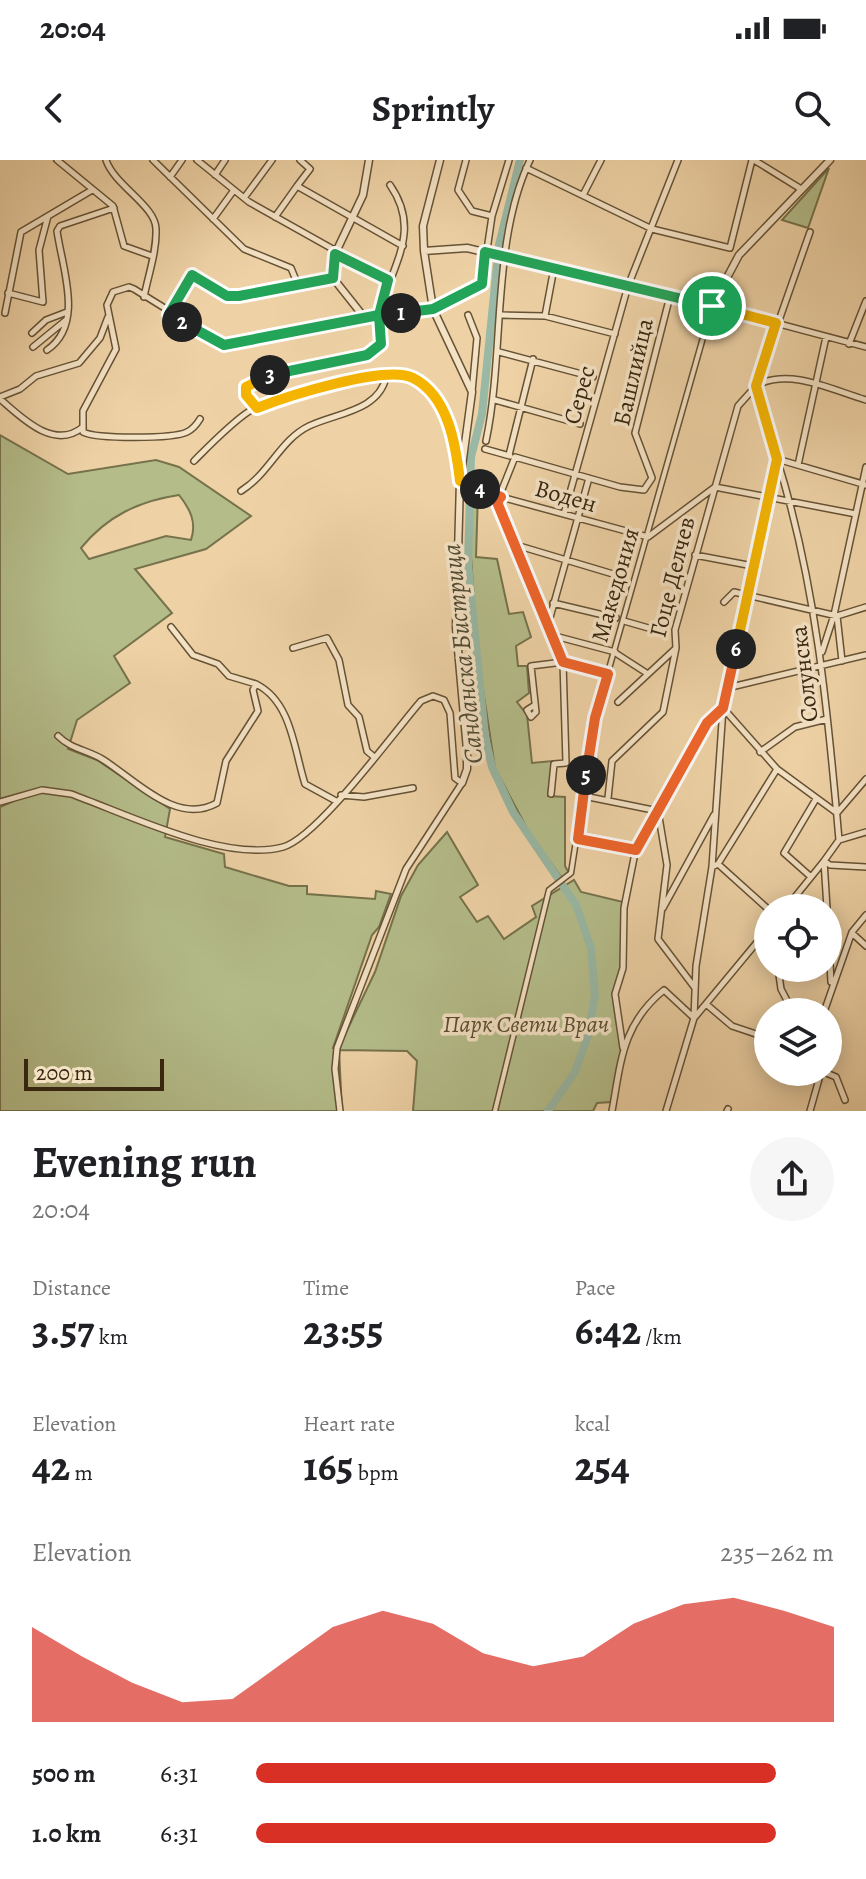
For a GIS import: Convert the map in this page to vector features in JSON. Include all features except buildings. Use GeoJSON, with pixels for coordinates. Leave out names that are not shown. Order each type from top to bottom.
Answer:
{"type":"FeatureCollection","features":[{"type":"Feature","properties":{"kind":"street"},"geometry":{"type":"LineString","coordinates":[[57,160],[92,190],[103,194],[114,208],[124,246],[152,256]]}},
{"type":"Feature","properties":{"kind":"street"},"geometry":{"type":"LineString","coordinates":[[106,160],[111,172],[152,216],[157,228],[144,297]]}},
{"type":"Feature","properties":{"kind":"street"},"geometry":{"type":"LineString","coordinates":[[153,160],[244,249],[291,268],[298,285]]}},
{"type":"Feature","properties":{"kind":"street"},"geometry":{"type":"LineString","coordinates":[[170,177],[182,160]]}},
{"type":"Feature","properties":{"kind":"street"},"geometry":{"type":"LineString","coordinates":[[197,160],[244,198],[335,254],[388,280]]}},
{"type":"Feature","properties":{"kind":"street"},"geometry":{"type":"LineString","coordinates":[[215,175],[225,160]]}},
{"type":"Feature","properties":{"kind":"street"},"geometry":{"type":"LineString","coordinates":[[244,198],[272,160]]}},
{"type":"Feature","properties":{"kind":"street"},"geometry":{"type":"LineString","coordinates":[[300,160],[310,169]]}},
{"type":"Feature","properties":{"kind":"street"},"geometry":{"type":"LineString","coordinates":[[275,217],[314,160]]}},
{"type":"Feature","properties":{"kind":"street"},"geometry":{"type":"LineString","coordinates":[[364,317],[333,278],[335,254],[363,195],[369,160]]}},
{"type":"Feature","properties":{"kind":"street"},"geometry":{"type":"LineString","coordinates":[[440,160],[423,226],[424,251],[433,309],[472,392]]}},
{"type":"Feature","properties":{"kind":"street"},"geometry":{"type":"LineString","coordinates":[[466,160],[458,190],[472,211],[492,216]]}},
{"type":"Feature","properties":{"kind":"street"},"geometry":{"type":"LineString","coordinates":[[530,160],[504,256],[495,400],[486,445],[512,456],[589,478],[549,622]]}},
{"type":"Feature","properties":{"kind":"street"},"geometry":{"type":"LineString","coordinates":[[583,195],[601,160]]}},
{"type":"Feature","properties":{"kind":"street"},"geometry":{"type":"LineString","coordinates":[[670,160],[678,162]]}},
{"type":"Feature","properties":{"kind":"street"},"geometry":{"type":"LineString","coordinates":[[526,168],[652,229],[730,248],[753,160],[801,189]]}},
{"type":"Feature","properties":{"kind":"street"},"geometry":{"type":"LineString","coordinates":[[712,306],[739,255],[830,160]]}},
{"type":"Feature","properties":{"kind":"street","name":"Серес"},"geometry":{"type":"LineString","coordinates":[[564,514],[628,286],[678,162]]}},
{"type":"Feature","properties":{"kind":"street"},"geometry":{"type":"LineString","coordinates":[[200,419],[198,424],[178,434],[87,435],[83,427],[87,402],[112,362],[116,349],[107,299],[121,288],[129,287],[224,345],[364,317],[433,309],[482,284],[492,216],[508,163]]}},
{"type":"Feature","properties":{"kind":"street"},"geometry":{"type":"LineString","coordinates":[[257,408],[246,395],[246,387],[252,382],[367,355],[381,344],[379,315],[388,280],[403,246],[405,212],[390,185]]}},
{"type":"Feature","properties":{"kind":"street"},"geometry":{"type":"LineString","coordinates":[[297,186],[350,219],[403,246]]}},
{"type":"Feature","properties":{"kind":"street"},"geometry":{"type":"LineString","coordinates":[[5,313],[21,232],[92,190]]}},
{"type":"Feature","properties":{"kind":"street"},"geometry":{"type":"LineString","coordinates":[[213,219],[234,190]]}},
{"type":"Feature","properties":{"kind":"street"},"geometry":{"type":"LineString","coordinates":[[47,350],[59,342],[67,315],[67,278],[57,231],[60,226],[114,208]]}},
{"type":"Feature","properties":{"kind":"street"},"geometry":{"type":"LineString","coordinates":[[8,293],[43,302],[39,250],[48,215]]}},
{"type":"Feature","properties":{"kind":"street","name":"Гоце Делчев"},"geometry":{"type":"LineString","coordinates":[[618,702],[676,648],[675,630],[738,406],[756,386],[810,232]]}},
{"type":"Feature","properties":{"kind":"street"},"geometry":{"type":"LineString","coordinates":[[424,251],[467,248],[487,252],[866,347]]}},
{"type":"Feature","properties":{"kind":"street"},"geometry":{"type":"LineString","coordinates":[[545,316],[554,268]]}},
{"type":"Feature","properties":{"kind":"street"},"geometry":{"type":"LineString","coordinates":[[169,314],[192,275],[232,297],[333,278]]}},
{"type":"Feature","properties":{"kind":"street","name":"Башлийца"},"geometry":{"type":"LineString","coordinates":[[589,478],[644,490],[649,486],[652,478],[635,433],[670,296]]}},
{"type":"Feature","properties":{"kind":"street"},"geometry":{"type":"LineString","coordinates":[[849,344],[866,301]]}},
{"type":"Feature","properties":{"kind":"street","name":"Македония"},"geometry":{"type":"LineString","coordinates":[[495,1111],[549,890],[568,877],[578,839],[595,718],[616,653],[712,306]]}},
{"type":"Feature","properties":{"kind":"street"},"geometry":{"type":"LineString","coordinates":[[32,333],[46,320],[67,315]]}},
{"type":"Feature","properties":{"kind":"street"},"geometry":{"type":"LineString","coordinates":[[33,347],[67,315]]}},
{"type":"Feature","properties":{"kind":"street"},"geometry":{"type":"LineString","coordinates":[[340,1111],[335,1069],[337,1048],[406,869],[462,783],[467,759],[456,627],[463,482],[477,338],[468,315]]}},
{"type":"Feature","properties":{"kind":"street"},"geometry":{"type":"LineString","coordinates":[[502,315],[545,316],[615,334]]}},
{"type":"Feature","properties":{"kind":"street"},"geometry":{"type":"LineString","coordinates":[[83,427],[65,437],[53,437],[0,398],[20,389],[36,376],[79,363],[100,338],[108,316]]}},
{"type":"Feature","properties":{"kind":"street"},"geometry":{"type":"LineString","coordinates":[[798,465],[813,384],[826,337]]}},
{"type":"Feature","properties":{"kind":"street"},"geometry":{"type":"LineString","coordinates":[[499,352],[593,377]]}},
{"type":"Feature","properties":{"kind":"street"},"geometry":{"type":"LineString","coordinates":[[533,359],[512,456],[497,502],[563,662],[566,763],[554,764],[551,794]]}},
{"type":"Feature","properties":{"kind":"street"},"geometry":{"type":"LineString","coordinates":[[194,461],[249,411],[305,390],[386,377],[415,379],[435,397],[456,449],[463,482]]}},
{"type":"Feature","properties":{"kind":"street"},"geometry":{"type":"LineString","coordinates":[[241,491],[260,479],[293,436],[373,400],[380,393],[386,377]]}},
{"type":"Feature","properties":{"kind":"street"},"geometry":{"type":"LineString","coordinates":[[756,386],[768,380],[792,378],[866,400]]}},
{"type":"Feature","properties":{"kind":"street","name":"Солунска"},"geometry":{"type":"LineString","coordinates":[[756,386],[790,503],[814,611],[839,840]]}},
{"type":"Feature","properties":{"kind":"street"},"geometry":{"type":"LineString","coordinates":[[495,400],[580,424]]}},
{"type":"Feature","properties":{"kind":"street"},"geometry":{"type":"LineString","coordinates":[[666,1111],[694,1018],[695,989],[715,866],[715,814],[723,708],[777,459],[864,484]]}},
{"type":"Feature","properties":{"kind":"street"},"geometry":{"type":"LineString","coordinates":[[820,657],[835,616],[866,467]]}},
{"type":"Feature","properties":{"kind":"street","name":"Воден"},"geometry":{"type":"LineString","coordinates":[[463,482],[501,497],[648,537]]}},
{"type":"Feature","properties":{"kind":"street"},"geometry":{"type":"LineString","coordinates":[[648,537],[715,487],[856,514]]}},
{"type":"Feature","properties":{"kind":"street"},"geometry":{"type":"LineString","coordinates":[[515,545],[623,577]]}},
{"type":"Feature","properties":{"kind":"street"},"geometry":{"type":"LineString","coordinates":[[695,555],[753,566]]}},
{"type":"Feature","properties":{"kind":"street"},"geometry":{"type":"LineString","coordinates":[[724,602],[734,592],[835,616],[866,607]]}},
{"type":"Feature","properties":{"kind":"street"},"geometry":{"type":"LineString","coordinates":[[553,603],[616,618]]}},
{"type":"Feature","properties":{"kind":"street"},"geometry":{"type":"LineString","coordinates":[[835,616],[842,661]]}},
{"type":"Feature","properties":{"kind":"street"},"geometry":{"type":"LineString","coordinates":[[624,621],[652,629]]}},
{"type":"Feature","properties":{"kind":"street"},"geometry":{"type":"LineString","coordinates":[[171,627],[193,655],[218,664],[229,676],[269,690],[295,735],[296,754],[305,784],[336,801]]}},
{"type":"Feature","properties":{"kind":"street"},"geometry":{"type":"LineString","coordinates":[[554,636],[616,653],[648,674]]}},
{"type":"Feature","properties":{"kind":"street"},"geometry":{"type":"LineString","coordinates":[[293,648],[327,638],[339,660],[348,705],[359,717],[367,751],[373,756]]}},
{"type":"Feature","properties":{"kind":"street"},"geometry":{"type":"LineString","coordinates":[[608,798],[612,761],[663,712],[676,648]]}},
{"type":"Feature","properties":{"kind":"street"},"geometry":{"type":"LineString","coordinates":[[727,688],[866,655]]}},
{"type":"Feature","properties":{"kind":"street"},"geometry":{"type":"LineString","coordinates":[[535,705],[531,666],[563,662],[608,674]]}},
{"type":"Feature","properties":{"kind":"street"},"geometry":{"type":"LineString","coordinates":[[58,736],[78,750],[99,757],[152,795],[183,810],[203,811],[217,803],[226,761],[258,711],[253,690],[256,684]]}},
{"type":"Feature","properties":{"kind":"street"},"geometry":{"type":"LineString","coordinates":[[0,802],[50,790],[71,794],[209,845],[255,850],[285,846],[314,827],[421,701],[433,696],[444,700],[450,713],[455,778],[462,783]]}},
{"type":"Feature","properties":{"kind":"street"},"geometry":{"type":"LineString","coordinates":[[723,708],[777,769],[837,813],[866,779]]}},
{"type":"Feature","properties":{"kind":"street"},"geometry":{"type":"LineString","coordinates":[[623,1048],[615,994],[623,968],[624,908],[636,850],[707,723],[723,708]]}},
{"type":"Feature","properties":{"kind":"street"},"geometry":{"type":"LineString","coordinates":[[760,752],[795,727],[827,719]]}},
{"type":"Feature","properties":{"kind":"street"},"geometry":{"type":"LineString","coordinates":[[715,866],[777,769]]}},
{"type":"Feature","properties":{"kind":"street"},"geometry":{"type":"LineString","coordinates":[[341,795],[364,797],[413,788]]}},
{"type":"Feature","properties":{"kind":"street"},"geometry":{"type":"LineString","coordinates":[[584,796],[608,798],[658,811]]}},
{"type":"Feature","properties":{"kind":"street"},"geometry":{"type":"LineString","coordinates":[[811,877],[784,853],[816,799]]}},
{"type":"Feature","properties":{"kind":"street"},"geometry":{"type":"LineString","coordinates":[[658,811],[667,865],[658,939],[695,989]]}},
{"type":"Feature","properties":{"kind":"street"},"geometry":{"type":"LineString","coordinates":[[661,910],[715,814]]}},
{"type":"Feature","properties":{"kind":"street"},"geometry":{"type":"LineString","coordinates":[[797,894],[839,840],[866,832]]}},
{"type":"Feature","properties":{"kind":"street"},"geometry":{"type":"LineString","coordinates":[[578,839],[636,850]]}},
{"type":"Feature","properties":{"kind":"street"},"geometry":{"type":"LineString","coordinates":[[824,861],[830,865],[866,867]]}},
{"type":"Feature","properties":{"kind":"street"},"geometry":{"type":"LineString","coordinates":[[824,861],[826,894]]}},
{"type":"Feature","properties":{"kind":"street"},"geometry":{"type":"LineString","coordinates":[[715,866],[754,898]]}},
{"type":"Feature","properties":{"kind":"street"},"geometry":{"type":"LineString","coordinates":[[827,998],[852,932],[866,915]]}},
{"type":"Feature","properties":{"kind":"street"},"geometry":{"type":"LineString","coordinates":[[852,932],[866,946]]}},
{"type":"Feature","properties":{"kind":"street"},"geometry":{"type":"LineString","coordinates":[[694,1018],[754,946]]}},
{"type":"Feature","properties":{"kind":"street"},"geometry":{"type":"LineString","coordinates":[[612,1111],[623,1048],[630,1028],[664,990],[694,1018]]}},
{"type":"Feature","properties":{"kind":"street"},"geometry":{"type":"LineString","coordinates":[[706,1004],[732,1026],[754,1033]]}},
{"type":"Feature","properties":{"kind":"street"},"geometry":{"type":"LineString","coordinates":[[810,1111],[818,1086]]}},
{"type":"Feature","properties":{"kind":"street"},"geometry":{"type":"LineString","coordinates":[[840,1086],[845,1100]]}},
{"type":"Feature","properties":{"kind":"green space"},"geometry":{"type":"Polygon","coordinates":[[[829,168],[808,228],[782,220],[829,168]]]}},
{"type":"Feature","properties":{"kind":"green space","name":"Парк Свети Врач"},"geometry":{"type":"Polygon","coordinates":[[[0,435],[68,474],[156,460],[179,467],[251,516],[206,549],[135,569],[172,613],[114,656],[130,683],[77,720],[68,749],[97,760],[170,809],[165,837],[224,854],[225,867],[289,886],[307,886],[307,894],[375,899],[376,891],[391,894],[379,927],[372,935],[333,1048],[338,1049],[375,972],[401,896],[418,865],[447,832],[478,885],[460,897],[477,922],[488,916],[504,939],[536,917],[532,906],[574,880],[581,892],[623,902],[622,966],[613,994],[622,1050],[611,1102],[597,1103],[593,1111],[413,1111],[417,1061],[407,1051],[339,1050],[342,1111],[0,1111],[0,807],[16,800],[0,804],[0,435]],[[179,495],[125,512],[102,527],[81,548],[89,559],[166,536],[191,540],[193,522],[179,495]]]}},
{"type":"Feature","properties":{"kind":"green space"},"geometry":{"type":"Polygon","coordinates":[[[471,490],[478,493],[476,557],[497,559],[509,614],[523,612],[531,637],[516,646],[518,666],[527,666],[529,693],[517,702],[527,715],[532,763],[552,761],[548,796],[565,797],[565,866],[570,875],[562,878],[530,834],[495,768],[478,657],[471,557],[471,490]]]}},
{"type":"Feature","properties":{"kind":"waterway","name":"Санданска Бистрица"},"geometry":{"type":"LineString","coordinates":[[520,160],[499,245],[482,414],[471,457],[468,564],[485,737],[492,767],[513,812],[576,905],[591,948],[595,995],[588,1036],[575,1072],[548,1111]]}},
{"type":"Feature","properties":{"kind":"route"},"geometry":{"type":"LineString","coordinates":[[712,306],[485,252],[482,284],[433,309],[379,315],[388,280],[335,254],[333,278],[239,296],[227,296],[192,275],[169,314],[224,345],[296,328],[379,315],[377,324],[381,344],[367,355],[261,377],[246,387],[246,395],[257,408],[293,393],[365,379],[408,376],[435,397],[456,449],[460,481],[501,497],[497,502],[563,662],[608,674],[595,718],[578,839],[636,850],[637,843],[707,723],[723,708],[777,459],[756,386],[776,323],[712,306]]}}]}
